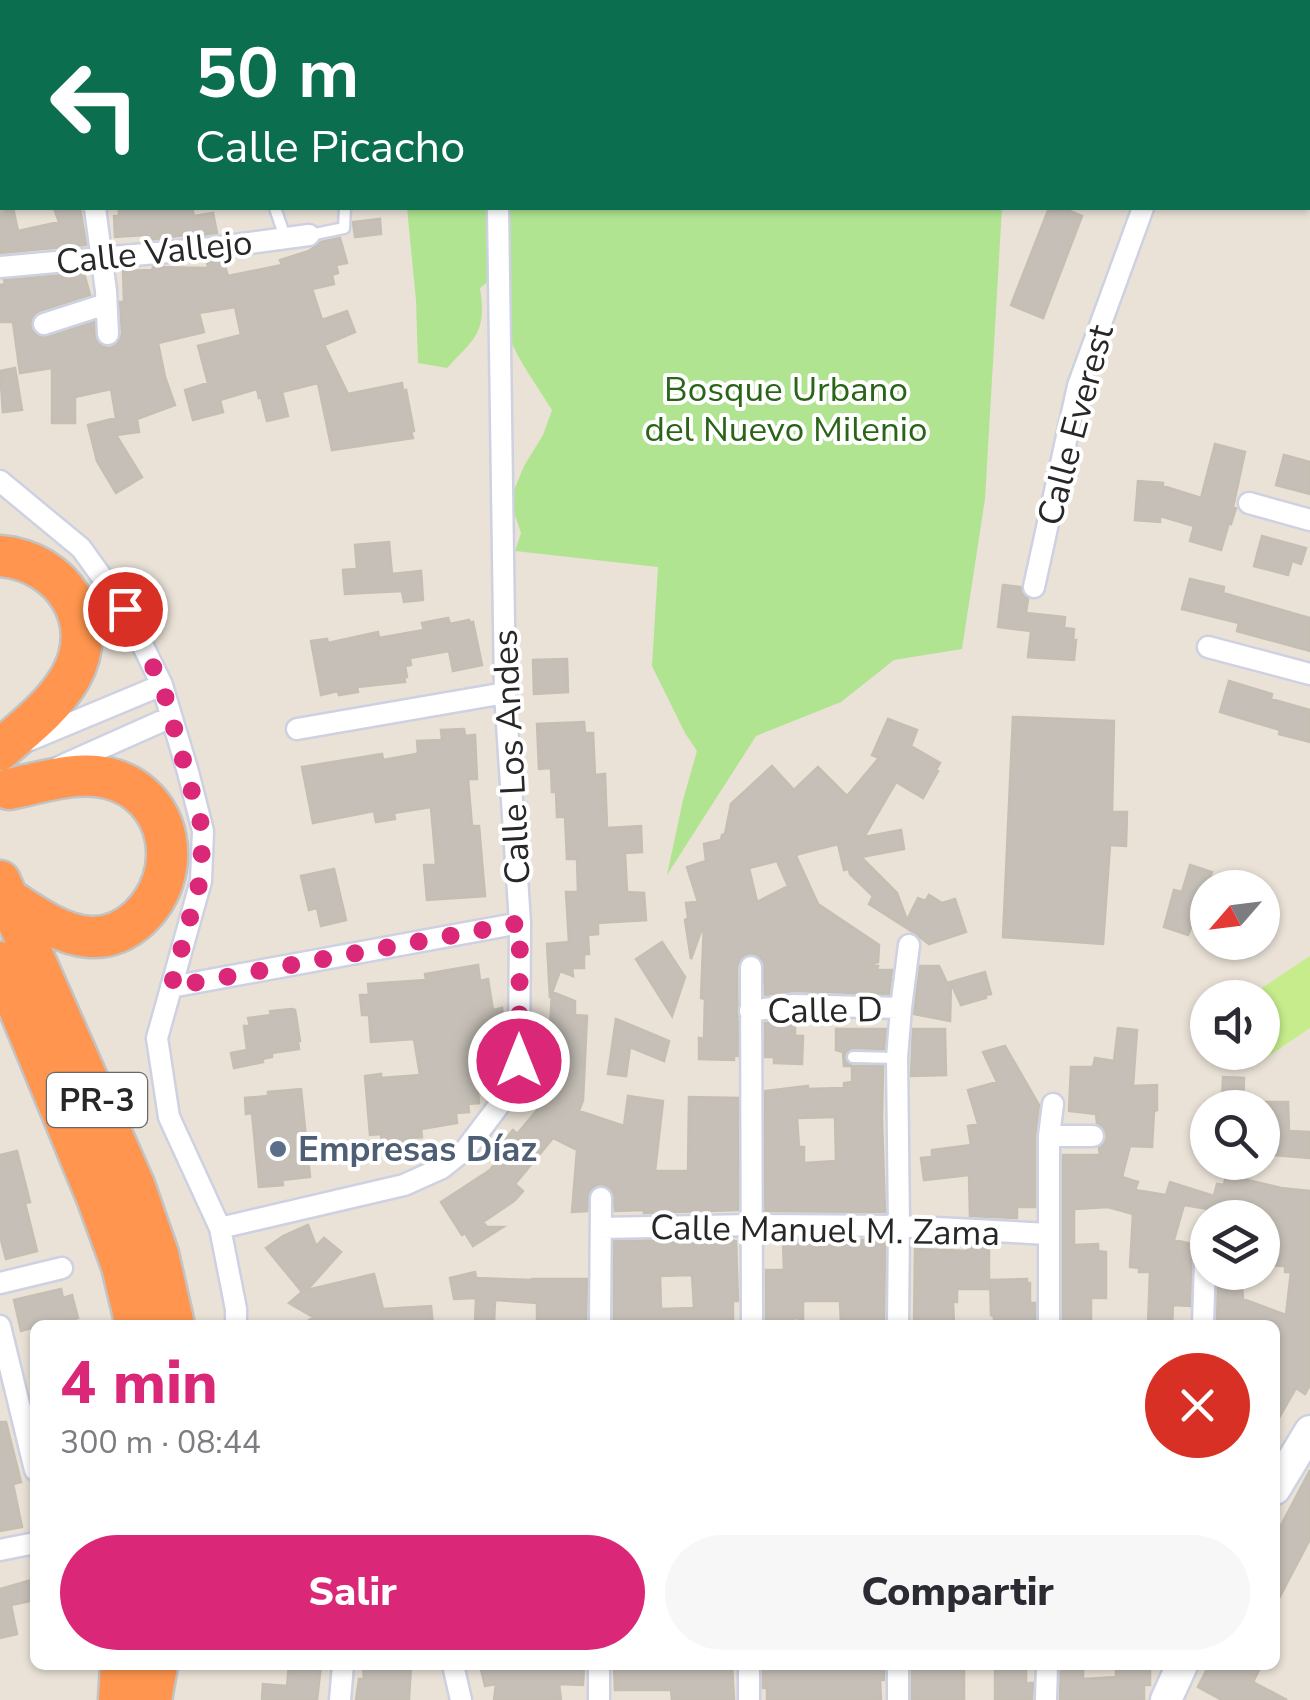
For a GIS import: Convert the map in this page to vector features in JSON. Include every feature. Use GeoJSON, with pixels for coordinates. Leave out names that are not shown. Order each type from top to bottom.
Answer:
{"type":"FeatureCollection","features":[{"type":"Feature","properties":{"kind":"highway"},"geometry":{"type":"LineString","coordinates":[[0,556],[27,560],[52,574],[76,610],[82,635],[76,666],[2,771],[106,778],[134,788],[155,812],[165,837],[168,868],[161,890],[146,910],[129,926],[108,936],[87,937],[39,920],[4,890]]}},
{"type":"Feature","properties":{"kind":"highway","name":"PR-3"},"geometry":{"type":"LineString","coordinates":[[4,890],[134,1185],[158,1254],[173,1320]]}},
{"type":"Feature","properties":{"kind":"highway","name":"PR-3"},"geometry":{"type":"LineString","coordinates":[[0,962],[98,1200],[122,1266],[135,1320]]}},
{"type":"Feature","properties":{"kind":"highway"},"geometry":{"type":"LineString","coordinates":[[0,1038],[98,1200]]}},
{"type":"Feature","properties":{"kind":"highway"},"geometry":{"type":"LineString","coordinates":[[119,1700],[122,1670]]}},
{"type":"Feature","properties":{"kind":"highway"},"geometry":{"type":"LineString","coordinates":[[151,1700],[155,1670]]}},
{"type":"Feature","properties":{"kind":"street"},"geometry":{"type":"LineString","coordinates":[[96,210],[108,334]]}},
{"type":"Feature","properties":{"kind":"street","name":"Calle Los Andes"},"geometry":{"type":"LineString","coordinates":[[220,1228],[404,1185],[442,1168],[466,1149],[500,1104],[519,1061],[520,923],[505,693],[498,210]]}},
{"type":"Feature","properties":{"kind":"street","name":"Calle Everest"},"geometry":{"type":"LineString","coordinates":[[1034,587],[1078,386],[1142,210]]}},
{"type":"Feature","properties":{"kind":"street","name":"Calle Vallejo"},"geometry":{"type":"LineString","coordinates":[[0,267],[212,248],[308,235]]}},
{"type":"Feature","properties":{"kind":"street"},"geometry":{"type":"LineString","coordinates":[[44,324],[106,304]]}},
{"type":"Feature","properties":{"kind":"street"},"geometry":{"type":"LineString","coordinates":[[0,481],[80,548],[125,609],[162,685],[203,831],[200,881],[157,1038],[169,1117],[220,1228],[236,1320]]}},
{"type":"Feature","properties":{"kind":"street"},"geometry":{"type":"LineString","coordinates":[[1249,503],[1310,520]]}},
{"type":"Feature","properties":{"kind":"street"},"geometry":{"type":"LineString","coordinates":[[1208,646],[1310,674]]}},
{"type":"Feature","properties":{"kind":"street"},"geometry":{"type":"LineString","coordinates":[[2,771],[162,685]]}},
{"type":"Feature","properties":{"kind":"street"},"geometry":{"type":"LineString","coordinates":[[296,729],[505,693]]}},
{"type":"Feature","properties":{"kind":"street"},"geometry":{"type":"LineString","coordinates":[[2,771],[171,717]]}},
{"type":"Feature","properties":{"kind":"street"},"geometry":{"type":"LineString","coordinates":[[171,987],[520,923]]}},
{"type":"Feature","properties":{"kind":"street"},"geometry":{"type":"LineString","coordinates":[[898,1320],[897,1058],[910,945]]}},
{"type":"Feature","properties":{"kind":"street"},"geometry":{"type":"LineString","coordinates":[[751,966],[752,1320]]}},
{"type":"Feature","properties":{"kind":"street","name":"Calle D"},"geometry":{"type":"LineString","coordinates":[[750,1011],[793,1005],[900,1008]]}},
{"type":"Feature","properties":{"kind":"street"},"geometry":{"type":"LineString","coordinates":[[1049,1320],[1049,1136],[1053,1104]]}},
{"type":"Feature","properties":{"kind":"street"},"geometry":{"type":"LineString","coordinates":[[1049,1136],[1094,1136]]}},
{"type":"Feature","properties":{"kind":"street"},"geometry":{"type":"LineString","coordinates":[[600,1320],[602,1198]]}},
{"type":"Feature","properties":{"kind":"street","name":"Calle Manuel M. Zama"},"geometry":{"type":"LineString","coordinates":[[602,1228],[899,1226],[1049,1234]]}},
{"type":"Feature","properties":{"kind":"street"},"geometry":{"type":"LineString","coordinates":[[0,1283],[62,1268]]}},
{"type":"Feature","properties":{"kind":"street"},"geometry":{"type":"LineString","coordinates":[[1203,1320],[1204,1290]]}},
{"type":"Feature","properties":{"kind":"street"},"geometry":{"type":"LineString","coordinates":[[0,1326],[30,1449]]}},
{"type":"Feature","properties":{"kind":"street"},"geometry":{"type":"LineString","coordinates":[[1280,1482],[1303,1450]]}},
{"type":"Feature","properties":{"kind":"street"},"geometry":{"type":"LineString","coordinates":[[0,1550],[30,1544]]}},
{"type":"Feature","properties":{"kind":"street"},"geometry":{"type":"LineString","coordinates":[[340,1700],[343,1670]]}},
{"type":"Feature","properties":{"kind":"street"},"geometry":{"type":"LineString","coordinates":[[454,1670],[461,1700]]}},
{"type":"Feature","properties":{"kind":"street"},"geometry":{"type":"LineString","coordinates":[[599,1670],[599,1700]]}},
{"type":"Feature","properties":{"kind":"street"},"geometry":{"type":"LineString","coordinates":[[749,1670],[749,1700]]}},
{"type":"Feature","properties":{"kind":"street"},"geometry":{"type":"LineString","coordinates":[[898,1670],[898,1700]]}},
{"type":"Feature","properties":{"kind":"street"},"geometry":{"type":"LineString","coordinates":[[1046,1700],[1047,1670]]}},
{"type":"Feature","properties":{"kind":"street"},"geometry":{"type":"LineString","coordinates":[[1166,1700],[1180,1670]]}},
{"type":"Feature","properties":{"kind":"lane"},"geometry":{"type":"LineString","coordinates":[[276,210],[286,238]]}},
{"type":"Feature","properties":{"kind":"lane"},"geometry":{"type":"LineString","coordinates":[[308,235],[344,228],[344,210]]}},
{"type":"Feature","properties":{"kind":"lane"},"geometry":{"type":"LineString","coordinates":[[853,1057],[897,1058]]}},
{"type":"Feature","properties":{"kind":"green space","name":"Bosque Urbano del Nuevo Milenio"},"geometry":{"type":"Polygon","coordinates":[[[407,210],[1002,210],[985,499],[962,649],[894,660],[841,702],[756,736],[667,875],[697,751],[652,666],[658,567],[515,551],[521,533],[510,500],[552,410],[513,346],[506,325],[510,293],[494,277],[480,288],[482,315],[477,334],[447,368],[418,363],[407,210]]]}},
{"type":"Feature","properties":{"kind":"green space"},"geometry":{"type":"Polygon","coordinates":[[[1310,956],[1310,1028],[1280,1048],[1280,980],[1274,980],[1310,956]]]}},
{"type":"Feature","properties":{"kind":"building"},"geometry":{"type":"Polygon","coordinates":[[[0,210],[13,210],[18,231],[59,222],[55,210],[80,210],[86,245],[0,253],[0,210]]]}},
{"type":"Feature","properties":{"kind":"building"},"geometry":{"type":"Polygon","coordinates":[[[119,210],[192,210],[194,216],[213,213],[217,233],[147,240],[146,235],[115,237],[114,216],[119,216],[119,210]]]}},
{"type":"Feature","properties":{"kind":"building"},"geometry":{"type":"Polygon","coordinates":[[[1048,210],[1067,210],[1082,216],[1043,318],[1011,305],[1048,210]]]}},
{"type":"Feature","properties":{"kind":"building"},"geometry":{"type":"Polygon","coordinates":[[[380,219],[381,234],[355,237],[353,222],[380,219]]]}},
{"type":"Feature","properties":{"kind":"building"},"geometry":{"type":"Polygon","coordinates":[[[340,238],[347,263],[336,265],[334,284],[312,289],[322,320],[347,311],[355,332],[324,345],[348,394],[402,383],[413,438],[332,450],[318,383],[282,392],[288,416],[267,421],[257,389],[220,400],[223,412],[193,420],[185,390],[208,383],[198,346],[241,335],[235,307],[199,313],[204,332],[158,343],[175,405],[137,419],[139,432],[116,435],[142,477],[116,493],[97,461],[88,425],[116,418],[111,389],[75,397],[75,423],[52,423],[52,368],[20,373],[13,322],[0,322],[0,285],[5,284],[4,280],[84,273],[90,295],[39,311],[31,320],[31,329],[40,337],[47,337],[94,322],[96,341],[110,348],[122,334],[123,271],[208,268],[207,262],[223,260],[228,276],[282,265],[280,260],[340,238]]]}},
{"type":"Feature","properties":{"kind":"building"},"geometry":{"type":"Polygon","coordinates":[[[15,368],[22,410],[3,412],[0,371],[15,368]]]}},
{"type":"Feature","properties":{"kind":"building"},"geometry":{"type":"Polygon","coordinates":[[[1215,444],[1245,452],[1233,507],[1236,508],[1221,550],[1190,541],[1194,526],[1160,516],[1160,522],[1135,520],[1138,481],[1163,483],[1201,498],[1215,444]]]}},
{"type":"Feature","properties":{"kind":"building"},"geometry":{"type":"Polygon","coordinates":[[[1284,455],[1310,462],[1310,494],[1276,485],[1284,455]]]}},
{"type":"Feature","properties":{"kind":"building"},"geometry":{"type":"Polygon","coordinates":[[[1262,536],[1306,548],[1301,564],[1292,561],[1288,575],[1254,566],[1262,536]]]}},
{"type":"Feature","properties":{"kind":"building"},"geometry":{"type":"Polygon","coordinates":[[[389,542],[392,574],[421,571],[423,600],[404,602],[402,591],[345,594],[343,570],[357,569],[355,545],[389,542]]]}},
{"type":"Feature","properties":{"kind":"building"},"geometry":{"type":"Polygon","coordinates":[[[1190,579],[1224,587],[1223,593],[1310,618],[1310,651],[1237,631],[1239,623],[1182,609],[1190,579]]]}},
{"type":"Feature","properties":{"kind":"building"},"geometry":{"type":"Polygon","coordinates":[[[1003,585],[1021,587],[1028,599],[1026,613],[1065,617],[1064,628],[1074,629],[1074,660],[1028,657],[1031,631],[998,627],[1003,585]]]}},
{"type":"Feature","properties":{"kind":"building"},"geometry":{"type":"Polygon","coordinates":[[[448,618],[450,624],[473,622],[482,665],[453,671],[449,651],[410,658],[411,665],[405,666],[405,682],[321,695],[311,641],[327,639],[328,643],[378,632],[379,638],[424,630],[422,623],[448,618]]]}},
{"type":"Feature","properties":{"kind":"building"},"geometry":{"type":"Polygon","coordinates":[[[567,659],[568,692],[534,694],[533,660],[567,659]]]}},
{"type":"Feature","properties":{"kind":"building"},"geometry":{"type":"Polygon","coordinates":[[[1229,681],[1310,710],[1310,742],[1220,712],[1229,681]]]}},
{"type":"Feature","properties":{"kind":"building"},"geometry":{"type":"Polygon","coordinates":[[[1013,717],[1114,721],[1112,812],[1127,812],[1126,846],[1110,845],[1103,944],[1003,937],[1013,717]]]}},
{"type":"Feature","properties":{"kind":"building"},"geometry":{"type":"Polygon","coordinates":[[[888,719],[917,730],[911,746],[940,763],[923,798],[896,782],[864,837],[901,830],[904,849],[861,857],[897,893],[907,920],[918,898],[925,901],[929,895],[942,903],[955,899],[966,932],[929,944],[869,904],[873,896],[849,869],[844,870],[838,844],[799,854],[796,856],[818,904],[879,945],[878,962],[866,966],[892,970],[889,994],[793,991],[765,995],[763,961],[757,955],[745,955],[737,967],[738,1056],[734,1055],[734,1060],[699,1059],[699,1038],[704,1039],[704,923],[691,959],[686,903],[698,902],[687,867],[706,861],[704,844],[721,840],[731,804],[772,766],[794,790],[818,767],[847,796],[879,758],[872,755],[888,719]],[[777,861],[749,868],[757,902],[788,886],[777,861]]]}},
{"type":"Feature","properties":{"kind":"building"},"geometry":{"type":"Polygon","coordinates":[[[584,722],[585,733],[593,733],[595,775],[605,774],[607,828],[641,826],[642,852],[625,853],[627,892],[644,893],[646,920],[598,923],[598,934],[588,935],[589,954],[584,954],[584,968],[572,968],[573,976],[560,971],[550,998],[547,944],[569,942],[566,892],[578,892],[577,859],[567,859],[565,817],[557,817],[551,768],[539,769],[537,724],[584,722]]]}},
{"type":"Feature","properties":{"kind":"building"},"geometry":{"type":"Polygon","coordinates":[[[464,729],[465,736],[475,735],[477,779],[468,779],[472,826],[479,826],[485,896],[427,900],[424,865],[436,865],[431,807],[394,813],[395,819],[376,822],[374,811],[313,823],[302,767],[382,754],[383,760],[416,754],[417,741],[442,740],[441,730],[464,729]]]}},
{"type":"Feature","properties":{"kind":"building"},"geometry":{"type":"Polygon","coordinates":[[[1190,865],[1206,870],[1190,870],[1188,935],[1164,927],[1174,890],[1182,892],[1190,865]]]}},
{"type":"Feature","properties":{"kind":"building"},"geometry":{"type":"Polygon","coordinates":[[[334,869],[346,920],[321,926],[317,908],[309,910],[301,876],[334,869]]]}},
{"type":"Feature","properties":{"kind":"building"},"geometry":{"type":"Polygon","coordinates":[[[662,942],[685,977],[672,1016],[636,959],[662,942]]]}},
{"type":"Feature","properties":{"kind":"building"},"geometry":{"type":"Polygon","coordinates":[[[478,965],[480,981],[488,979],[493,1010],[502,1008],[505,1035],[504,1041],[489,1042],[491,1071],[486,1071],[487,1082],[477,1083],[479,1103],[468,1104],[469,1112],[456,1113],[457,1123],[421,1129],[422,1137],[410,1138],[411,1142],[382,1145],[381,1134],[370,1135],[365,1076],[420,1075],[414,1039],[371,1042],[369,1015],[362,1015],[360,995],[369,995],[368,984],[426,980],[425,974],[478,965]]]}},
{"type":"Feature","properties":{"kind":"building"},"geometry":{"type":"Polygon","coordinates":[[[920,966],[939,966],[947,983],[985,972],[991,994],[961,1005],[951,983],[950,1021],[914,1014],[920,966]]]}},
{"type":"Feature","properties":{"kind":"building"},"geometry":{"type":"Polygon","coordinates":[[[552,992],[575,1001],[575,1015],[587,1016],[583,1100],[579,1111],[624,1126],[628,1096],[663,1101],[655,1171],[688,1171],[689,1097],[738,1098],[738,1210],[615,1211],[613,1192],[600,1184],[589,1192],[587,1211],[572,1212],[577,1150],[553,1138],[515,1184],[523,1191],[483,1222],[487,1227],[503,1227],[473,1246],[465,1233],[462,1235],[441,1202],[490,1170],[507,1148],[502,1143],[513,1130],[517,1134],[549,1096],[544,1094],[553,1070],[554,1047],[549,1047],[552,992]]]}},
{"type":"Feature","properties":{"kind":"building"},"geometry":{"type":"Polygon","coordinates":[[[292,1009],[299,1049],[272,1053],[263,1062],[234,1068],[231,1053],[247,1050],[244,1026],[250,1026],[248,1018],[292,1009]]]}},
{"type":"Feature","properties":{"kind":"building"},"geometry":{"type":"Polygon","coordinates":[[[616,1019],[669,1041],[664,1061],[630,1047],[626,1076],[608,1074],[616,1019]]]}},
{"type":"Feature","properties":{"kind":"building"},"geometry":{"type":"Polygon","coordinates":[[[795,1019],[795,1036],[803,1036],[802,1064],[774,1063],[774,1057],[765,1057],[765,1023],[795,1019]]]}},
{"type":"Feature","properties":{"kind":"building"},"geometry":{"type":"Polygon","coordinates":[[[1118,1028],[1137,1030],[1133,1086],[1157,1085],[1152,1147],[1130,1146],[1122,1177],[1138,1182],[1135,1190],[1166,1195],[1170,1182],[1214,1196],[1217,1184],[1224,1185],[1225,1180],[1247,1180],[1310,1191],[1310,1385],[1305,1394],[1296,1388],[1280,1416],[1280,1320],[1217,1320],[1218,1290],[1242,1290],[1243,1299],[1286,1315],[1291,1272],[1280,1266],[1280,1200],[1190,1200],[1190,1206],[1184,1205],[1174,1240],[1190,1244],[1190,1306],[1173,1305],[1172,1320],[1148,1320],[1150,1272],[1130,1267],[1133,1214],[1108,1207],[1074,1209],[1074,1245],[1098,1244],[1098,1251],[1106,1252],[1106,1298],[1091,1298],[1091,1320],[1063,1320],[1063,1155],[1100,1155],[1099,1148],[1107,1137],[1096,1114],[1069,1111],[1071,1067],[1093,1067],[1095,1058],[1114,1061],[1118,1028]]]}},
{"type":"Feature","properties":{"kind":"building"},"geometry":{"type":"Polygon","coordinates":[[[836,1029],[886,1029],[884,1049],[852,1048],[846,1052],[844,1058],[852,1066],[844,1066],[843,1052],[836,1050],[836,1029]]]}},
{"type":"Feature","properties":{"kind":"building"},"geometry":{"type":"Polygon","coordinates":[[[913,1029],[945,1029],[946,1075],[911,1076],[913,1029]]]}},
{"type":"Feature","properties":{"kind":"building"},"geometry":{"type":"Polygon","coordinates":[[[1005,1046],[1039,1105],[1035,1207],[1017,1207],[1017,1218],[970,1216],[969,1175],[924,1180],[921,1158],[932,1157],[932,1150],[971,1145],[968,1126],[978,1124],[968,1090],[997,1082],[983,1052],[1005,1046]]]}},
{"type":"Feature","properties":{"kind":"building"},"geometry":{"type":"Polygon","coordinates":[[[852,1066],[883,1066],[885,1212],[765,1211],[765,1091],[808,1086],[844,1088],[844,1083],[852,1082],[852,1066]],[[835,1117],[797,1118],[804,1163],[836,1161],[835,1117]]]}},
{"type":"Feature","properties":{"kind":"building"},"geometry":{"type":"Polygon","coordinates":[[[1223,1077],[1244,1078],[1244,1090],[1223,1090],[1223,1077]]]}},
{"type":"Feature","properties":{"kind":"building"},"geometry":{"type":"Polygon","coordinates":[[[301,1089],[310,1177],[259,1187],[252,1113],[246,1114],[245,1098],[301,1089]]]}},
{"type":"Feature","properties":{"kind":"building"},"geometry":{"type":"Polygon","coordinates":[[[1280,1102],[1288,1102],[1289,1131],[1310,1132],[1310,1158],[1280,1156],[1280,1102]]]}},
{"type":"Feature","properties":{"kind":"building"},"geometry":{"type":"Polygon","coordinates":[[[17,1151],[37,1251],[6,1259],[0,1236],[0,1155],[17,1151]]]}},
{"type":"Feature","properties":{"kind":"building"},"geometry":{"type":"Polygon","coordinates":[[[308,1225],[316,1246],[324,1238],[341,1252],[307,1290],[374,1274],[383,1309],[431,1306],[432,1320],[309,1320],[313,1317],[289,1303],[302,1292],[266,1248],[308,1225]]]}},
{"type":"Feature","properties":{"kind":"building"},"geometry":{"type":"Polygon","coordinates":[[[783,1240],[885,1240],[884,1320],[841,1320],[840,1301],[803,1301],[803,1319],[766,1320],[766,1270],[784,1270],[783,1240]]]}},
{"type":"Feature","properties":{"kind":"building"},"geometry":{"type":"Polygon","coordinates":[[[614,1241],[736,1241],[738,1301],[733,1301],[733,1320],[614,1320],[614,1241]],[[692,1275],[660,1276],[661,1309],[694,1308],[692,1275]]]}},
{"type":"Feature","properties":{"kind":"building"},"geometry":{"type":"Polygon","coordinates":[[[989,1245],[989,1289],[957,1289],[954,1320],[914,1320],[915,1249],[968,1251],[971,1246],[989,1245]]]}},
{"type":"Feature","properties":{"kind":"building"},"geometry":{"type":"Polygon","coordinates":[[[475,1272],[476,1278],[587,1279],[586,1320],[537,1320],[537,1303],[495,1300],[494,1320],[475,1320],[476,1298],[454,1299],[450,1278],[475,1272]]]}},
{"type":"Feature","properties":{"kind":"building"},"geometry":{"type":"Polygon","coordinates":[[[1027,1279],[1030,1303],[1035,1303],[1035,1320],[994,1320],[990,1280],[1027,1279]]]}},
{"type":"Feature","properties":{"kind":"building"},"geometry":{"type":"Polygon","coordinates":[[[61,1289],[63,1298],[72,1295],[78,1318],[30,1320],[30,1328],[21,1331],[14,1300],[61,1289]]]}},
{"type":"Feature","properties":{"kind":"building"},"geometry":{"type":"Polygon","coordinates":[[[0,1422],[6,1422],[21,1482],[13,1484],[22,1527],[0,1531],[0,1422]]]}},
{"type":"Feature","properties":{"kind":"building"},"geometry":{"type":"Polygon","coordinates":[[[1310,1470],[1310,1539],[1280,1596],[1280,1527],[1310,1470]]]}},
{"type":"Feature","properties":{"kind":"building"},"geometry":{"type":"Polygon","coordinates":[[[30,1580],[30,1601],[11,1605],[17,1634],[0,1638],[0,1589],[30,1580]]]}},
{"type":"Feature","properties":{"kind":"building"},"geometry":{"type":"Polygon","coordinates":[[[289,1670],[320,1670],[317,1700],[262,1700],[263,1684],[287,1686],[289,1670]]]}},
{"type":"Feature","properties":{"kind":"building"},"geometry":{"type":"Polygon","coordinates":[[[363,1670],[411,1670],[409,1700],[356,1700],[359,1679],[364,1679],[363,1670]]]}},
{"type":"Feature","properties":{"kind":"building"},"geometry":{"type":"Polygon","coordinates":[[[481,1670],[584,1670],[583,1685],[559,1684],[561,1700],[494,1700],[496,1684],[485,1686],[481,1670]]]}},
{"type":"Feature","properties":{"kind":"building"},"geometry":{"type":"Polygon","coordinates":[[[614,1670],[732,1670],[734,1700],[672,1700],[671,1690],[615,1690],[614,1670]]]}},
{"type":"Feature","properties":{"kind":"building"},"geometry":{"type":"Polygon","coordinates":[[[763,1670],[884,1670],[881,1700],[767,1700],[767,1688],[763,1688],[763,1670]]]}},
{"type":"Feature","properties":{"kind":"building"},"geometry":{"type":"Polygon","coordinates":[[[912,1670],[964,1670],[964,1700],[912,1700],[912,1670]]]}},
{"type":"Feature","properties":{"kind":"building"},"geometry":{"type":"Polygon","coordinates":[[[995,1670],[1026,1670],[1026,1683],[1033,1683],[1032,1700],[995,1700],[995,1670]]]}},
{"type":"Feature","properties":{"kind":"building"},"geometry":{"type":"Polygon","coordinates":[[[1061,1670],[1083,1670],[1083,1679],[1116,1677],[1116,1670],[1150,1670],[1144,1700],[1060,1700],[1061,1670]]]}},
{"type":"Feature","properties":{"kind":"building"},"geometry":{"type":"Polygon","coordinates":[[[1206,1670],[1259,1670],[1253,1682],[1287,1700],[1222,1700],[1198,1687],[1206,1670]]]}},
{"type":"Feature","properties":{"kind":"place","name":"Empresas Díaz"},"geometry":{"type":"Point","coordinates":[278,1149]}},
{"type":"Feature","properties":{"kind":"route"},"geometry":{"type":"LineString","coordinates":[[125,609],[162,685],[203,831],[200,881],[171,987],[520,923],[519,1061]]}}]}
